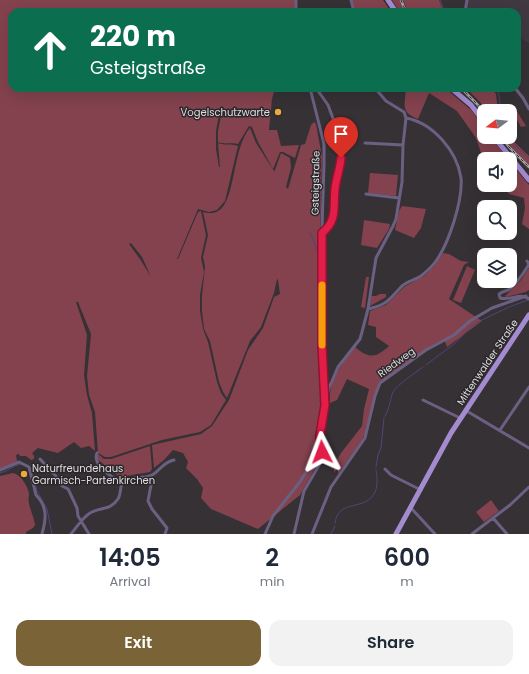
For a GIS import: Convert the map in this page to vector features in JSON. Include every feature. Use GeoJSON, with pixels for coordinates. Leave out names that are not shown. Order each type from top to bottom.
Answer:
{"type":"FeatureCollection","features":[{"type":"Feature","properties":{"kind":"main road"},"geometry":{"type":"LineString","coordinates":[[456,92],[471,105],[477,113]]}},
{"type":"Feature","properties":{"kind":"main road"},"geometry":{"type":"LineString","coordinates":[[500,144],[529,180]]}},
{"type":"Feature","properties":{"kind":"main road","name":"Mittenwalder Straße"},"geometry":{"type":"LineString","coordinates":[[396,534],[460,418],[529,315]]}},
{"type":"Feature","properties":{"kind":"street","name":"Gsteigstraße"},"geometry":{"type":"LineString","coordinates":[[311,92],[324,144],[322,345],[325,405]]}},
{"type":"Feature","properties":{"kind":"street"},"geometry":{"type":"LineString","coordinates":[[319,92],[328,105],[334,121],[335,129]]}},
{"type":"Feature","properties":{"kind":"street"},"geometry":{"type":"LineString","coordinates":[[294,534],[304,491],[322,460],[320,435],[329,388],[338,367],[360,339],[368,309],[376,258],[394,226],[402,182],[403,145],[406,118],[402,110],[386,101],[378,92]]}},
{"type":"Feature","properties":{"kind":"street"},"geometry":{"type":"LineString","coordinates":[[518,92],[528,103],[529,109]]}},
{"type":"Feature","properties":{"kind":"street"},"geometry":{"type":"LineString","coordinates":[[368,309],[385,304],[403,286],[421,276],[431,267],[444,247],[453,224],[458,204],[460,177],[457,165],[450,151],[442,140],[430,129],[418,122],[406,118]]}},
{"type":"Feature","properties":{"kind":"street"},"geometry":{"type":"LineString","coordinates":[[365,143],[403,145]]}},
{"type":"Feature","properties":{"kind":"street","name":"Gsteigstraße"},"geometry":{"type":"LineString","coordinates":[[322,233],[328,227],[333,217],[335,188],[339,175],[341,158]]}},
{"type":"Feature","properties":{"kind":"street"},"geometry":{"type":"LineString","coordinates":[[366,194],[399,198]]}},
{"type":"Feature","properties":{"kind":"street"},"geometry":{"type":"LineString","coordinates":[[527,261],[529,264],[510,289],[499,294],[500,298],[503,299],[527,297]]}},
{"type":"Feature","properties":{"kind":"street","name":"Riedweg"},"geometry":{"type":"LineString","coordinates":[[312,534],[331,487],[365,438],[375,396],[380,383],[426,350],[454,335],[470,321],[492,308],[527,297]]}},
{"type":"Feature","properties":{"kind":"street"},"geometry":{"type":"LineString","coordinates":[[500,430],[529,387]]}},
{"type":"Feature","properties":{"kind":"street","name":"Mittenwalder Straße"},"geometry":{"type":"LineString","coordinates":[[423,400],[460,418]]}},
{"type":"Feature","properties":{"kind":"street"},"geometry":{"type":"LineString","coordinates":[[466,410],[529,448]]}},
{"type":"Feature","properties":{"kind":"street"},"geometry":{"type":"LineString","coordinates":[[265,534],[273,516],[299,483],[314,460],[322,452]]}},
{"type":"Feature","properties":{"kind":"street"},"geometry":{"type":"LineString","coordinates":[[97,453],[95,456],[102,470],[122,484]]}},
{"type":"Feature","properties":{"kind":"street"},"geometry":{"type":"LineString","coordinates":[[40,459],[55,474],[62,486],[68,489],[77,508],[77,514],[80,521],[89,534]]}},
{"type":"Feature","properties":{"kind":"street"},"geometry":{"type":"LineString","coordinates":[[71,534],[80,521],[90,513],[103,510],[114,504],[120,494],[122,484],[129,480],[151,476],[165,464],[174,460]]}},
{"type":"Feature","properties":{"kind":"street"},"geometry":{"type":"LineString","coordinates":[[0,470],[19,462],[29,467],[36,495],[40,498],[46,516],[42,534]]}},
{"type":"Feature","properties":{"kind":"street"},"geometry":{"type":"LineString","coordinates":[[386,469],[391,475],[421,490]]}},
{"type":"Feature","properties":{"kind":"street"},"geometry":{"type":"LineString","coordinates":[[151,476],[148,501],[166,528],[165,534]]}},
{"type":"Feature","properties":{"kind":"street"},"geometry":{"type":"LineString","coordinates":[[472,534],[510,505],[529,488]]}},
{"type":"Feature","properties":{"kind":"street"},"geometry":{"type":"LineString","coordinates":[[411,508],[434,534]]}},
{"type":"Feature","properties":{"kind":"street"},"geometry":{"type":"LineString","coordinates":[[493,518],[507,534]]}},
{"type":"Feature","properties":{"kind":"shaded area"},"geometry":{"type":"Polygon","coordinates":[[[0,0],[295,0],[295,8],[8,8],[8,92],[274,92],[269,130],[277,130],[281,146],[299,145],[295,158],[280,152],[273,169],[258,142],[252,127],[249,126],[238,144],[218,142],[218,131],[222,111],[220,109],[216,131],[216,149],[219,167],[218,143],[238,146],[225,201],[217,210],[209,212],[198,209],[177,259],[198,212],[201,211],[206,235],[201,258],[204,272],[200,295],[200,311],[203,329],[208,342],[217,382],[221,393],[226,400],[211,425],[200,432],[162,440],[111,457],[105,457],[98,453],[95,412],[89,395],[87,376],[91,334],[78,302],[76,302],[87,335],[84,375],[92,413],[95,451],[89,446],[81,448],[74,442],[58,453],[38,448],[32,453],[34,459],[31,460],[26,456],[20,456],[19,454],[16,455],[17,461],[0,470],[0,0]],[[131,243],[129,244],[140,259],[151,277],[142,257],[131,243]]]}},
{"type":"Feature","properties":{"kind":"shaded area"},"geometry":{"type":"Polygon","coordinates":[[[352,0],[383,0],[388,8],[354,8],[352,0]]]}},
{"type":"Feature","properties":{"kind":"shaded area"},"geometry":{"type":"Polygon","coordinates":[[[392,0],[400,0],[403,8],[397,8],[392,0]]]}},
{"type":"Feature","properties":{"kind":"shaded area"},"geometry":{"type":"Polygon","coordinates":[[[403,0],[439,0],[442,8],[406,8],[403,0]]]}},
{"type":"Feature","properties":{"kind":"shaded area"},"geometry":{"type":"Polygon","coordinates":[[[467,0],[529,0],[529,43],[521,39],[521,8],[466,8],[467,0]]]}},
{"type":"Feature","properties":{"kind":"shaded area"},"geometry":{"type":"Polygon","coordinates":[[[406,92],[450,92],[471,110],[477,118],[477,141],[457,111],[429,93],[418,119],[408,114],[405,107],[406,92]]]}},
{"type":"Feature","properties":{"kind":"shaded area"},"geometry":{"type":"Polygon","coordinates":[[[470,92],[494,92],[496,94],[497,104],[482,104],[470,92]]]}},
{"type":"Feature","properties":{"kind":"shaded area"},"geometry":{"type":"Polygon","coordinates":[[[517,111],[526,126],[521,127],[517,119],[517,111]]]}},
{"type":"Feature","properties":{"kind":"shaded area"},"geometry":{"type":"Polygon","coordinates":[[[314,122],[316,124],[322,157],[320,238],[322,385],[318,443],[319,461],[300,495],[258,529],[211,509],[201,498],[203,488],[197,479],[186,468],[188,462],[183,453],[173,450],[154,468],[152,445],[201,434],[212,426],[229,400],[248,350],[263,328],[274,297],[280,294],[277,279],[274,293],[261,327],[250,341],[227,398],[219,382],[210,341],[204,329],[202,296],[205,266],[203,257],[208,235],[203,212],[215,213],[224,205],[228,197],[240,148],[244,137],[250,128],[256,143],[274,171],[281,153],[290,158],[291,168],[286,187],[288,189],[301,145],[305,144],[311,125],[314,122]]]}},
{"type":"Feature","properties":{"kind":"shaded area"},"geometry":{"type":"Polygon","coordinates":[[[478,144],[496,144],[503,152],[481,152],[478,144]]]}},
{"type":"Feature","properties":{"kind":"shaded area"},"geometry":{"type":"Polygon","coordinates":[[[509,144],[516,144],[529,156],[529,166],[517,152],[509,144]]]}},
{"type":"Feature","properties":{"kind":"shaded area"},"geometry":{"type":"Polygon","coordinates":[[[517,170],[529,185],[529,229],[522,224],[525,208],[524,198],[509,194],[508,192],[517,192],[517,170]]]}},
{"type":"Feature","properties":{"kind":"shaded area"},"geometry":{"type":"Polygon","coordinates":[[[370,173],[398,175],[396,196],[368,193],[370,173]]]}},
{"type":"Feature","properties":{"kind":"shaded area"},"geometry":{"type":"Polygon","coordinates":[[[402,206],[426,209],[421,228],[414,238],[395,230],[399,211],[402,206]]]}},
{"type":"Feature","properties":{"kind":"shaded area"},"geometry":{"type":"Polygon","coordinates":[[[364,220],[390,224],[389,229],[377,248],[361,245],[364,220]]]}},
{"type":"Feature","properties":{"kind":"shaded area"},"geometry":{"type":"Polygon","coordinates":[[[443,253],[449,254],[461,261],[469,262],[464,265],[449,299],[482,321],[447,347],[444,339],[429,347],[379,382],[373,401],[368,426],[362,441],[338,474],[338,467],[334,473],[334,467],[331,469],[341,453],[362,426],[369,389],[347,379],[337,400],[330,403],[331,387],[337,373],[345,359],[355,347],[364,354],[372,356],[380,353],[389,346],[376,337],[376,327],[368,325],[370,311],[386,305],[404,287],[424,276],[434,266],[443,253]]]}},
{"type":"Feature","properties":{"kind":"shaded area"},"geometry":{"type":"Polygon","coordinates":[[[467,266],[475,270],[461,303],[453,300],[467,266]]]}},
{"type":"Feature","properties":{"kind":"shaded area"},"geometry":{"type":"Polygon","coordinates":[[[529,268],[529,290],[506,297],[505,296],[513,288],[517,288],[517,284],[529,268]]]}},
{"type":"Feature","properties":{"kind":"shaded area"},"geometry":{"type":"Polygon","coordinates":[[[366,277],[369,277],[365,308],[361,307],[366,277]]]}},
{"type":"Feature","properties":{"kind":"shaded area"},"geometry":{"type":"Polygon","coordinates":[[[386,294],[386,297],[370,306],[371,296],[386,294]]]}},
{"type":"Feature","properties":{"kind":"shaded area"},"geometry":{"type":"Polygon","coordinates":[[[150,446],[152,469],[150,472],[120,477],[97,459],[98,454],[104,459],[111,459],[150,446]]]}},
{"type":"Feature","properties":{"kind":"shaded area"},"geometry":{"type":"Polygon","coordinates":[[[13,473],[21,478],[27,487],[35,525],[26,532],[26,534],[0,534],[0,476],[13,473]]]}},
{"type":"Feature","properties":{"kind":"shaded area"},"geometry":{"type":"Polygon","coordinates":[[[491,500],[499,511],[484,522],[476,512],[491,500]]]}},
{"type":"Feature","properties":{"kind":"waterway"},"geometry":{"type":"LineString","coordinates":[[440,0],[443,8]]}},
{"type":"Feature","properties":{"kind":"waterway"},"geometry":{"type":"LineString","coordinates":[[497,92],[500,104]]}},
{"type":"Feature","properties":{"kind":"waterway"},"geometry":{"type":"LineString","coordinates":[[514,144],[529,158]]}},
{"type":"Feature","properties":{"kind":"waterway"},"geometry":{"type":"LineString","coordinates":[[310,232],[320,257]]}},
{"type":"Feature","properties":{"kind":"waterway"},"geometry":{"type":"LineString","coordinates":[[426,365],[455,343],[471,327],[509,307],[528,300]]}},
{"type":"Feature","properties":{"kind":"waterway"},"geometry":{"type":"LineString","coordinates":[[321,329],[322,392]]}},
{"type":"Feature","properties":{"kind":"waterway"},"geometry":{"type":"LineString","coordinates":[[385,416],[395,389],[423,367]]}},
{"type":"Feature","properties":{"kind":"waterway"},"geometry":{"type":"LineString","coordinates":[[376,467],[381,448],[384,418]]}},
{"type":"Feature","properties":{"kind":"waterway"},"geometry":{"type":"LineString","coordinates":[[0,473],[21,464]]}},
{"type":"Feature","properties":{"kind":"waterway"},"geometry":{"type":"LineString","coordinates":[[335,523],[337,515],[341,510],[365,502],[371,498],[377,487],[376,470]]}},
{"type":"Feature","properties":{"kind":"waterway"},"geometry":{"type":"LineString","coordinates":[[32,471],[37,491],[47,509],[52,534]]}},
{"type":"Feature","properties":{"kind":"waterway"},"geometry":{"type":"LineString","coordinates":[[331,534],[335,526]]}},
{"type":"Feature","properties":{"kind":"railway"},"geometry":{"type":"LineString","coordinates":[[401,0],[404,8]]}},
{"type":"Feature","properties":{"kind":"railway"},"geometry":{"type":"LineString","coordinates":[[465,92],[477,104]]}},
{"type":"Feature","properties":{"kind":"railway"},"geometry":{"type":"LineString","coordinates":[[507,144],[529,167]]}},
{"type":"Feature","properties":{"kind":"slow traffic"},"geometry":{"type":"LineString","coordinates":[[322,285],[322,345]]}},
{"type":"Feature","properties":{"kind":"place","name":"Vogelschutzwarte"},"geometry":{"type":"Point","coordinates":[278,112]}},
{"type":"Feature","properties":{"kind":"place","name":"Naturfreundehaus Garmisch-Partenkirchen"},"geometry":{"type":"Point","coordinates":[24,474]}},
{"type":"Feature","properties":{"kind":"route"},"geometry":{"type":"LineString","coordinates":[[322,452],[320,435],[325,405],[322,345],[322,233],[328,227],[333,217],[335,188],[339,175],[341,158]]}}]}
